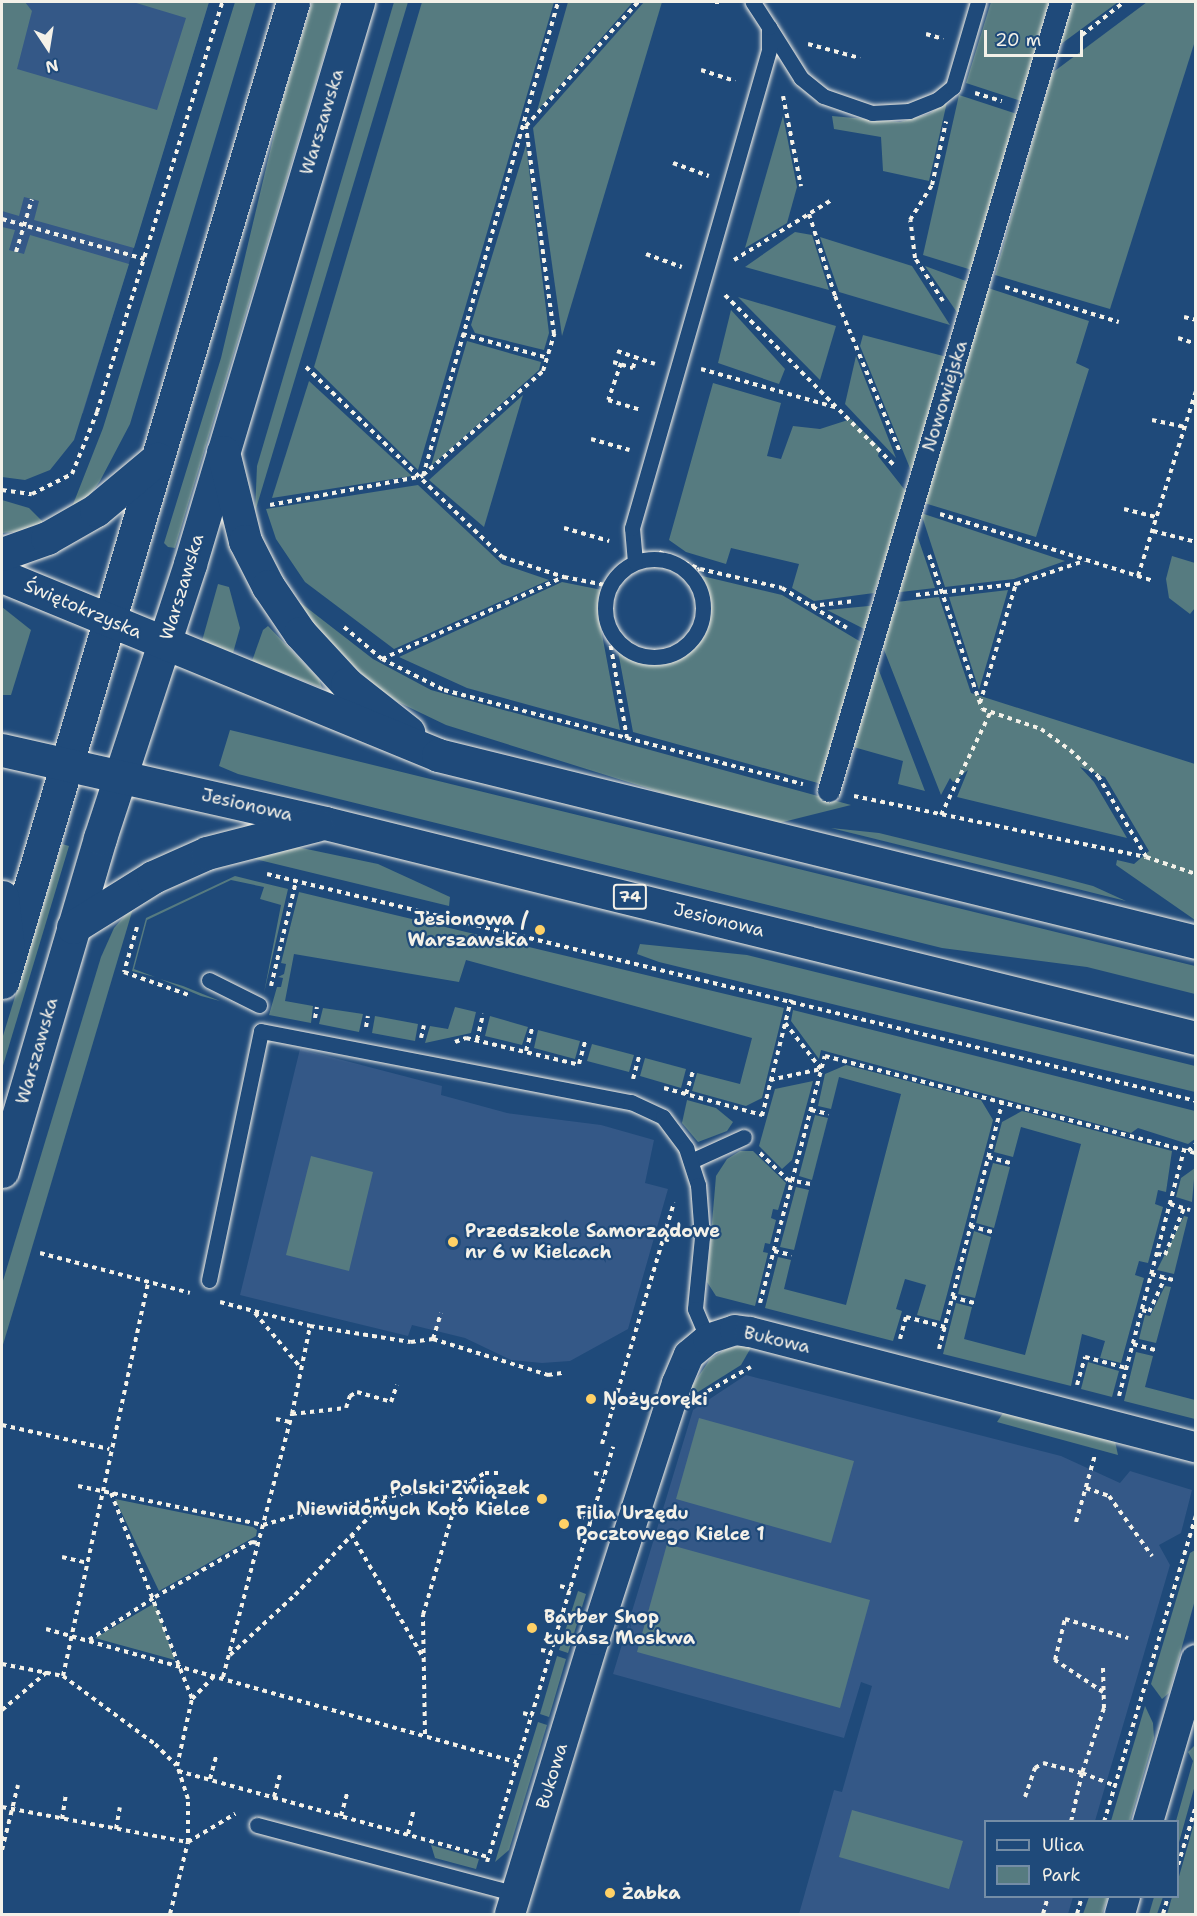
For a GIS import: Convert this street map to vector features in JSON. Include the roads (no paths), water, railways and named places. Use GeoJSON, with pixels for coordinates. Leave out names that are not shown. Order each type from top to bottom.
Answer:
{"type":"FeatureCollection","features":[{"type":"Feature","properties":{"kind":"main road"},"geometry":{"type":"LineString","coordinates":[[5,969],[293,2]]}},
{"type":"Feature","properties":{"kind":"main road","name":"Warszawska"},"geometry":{"type":"LineString","coordinates":[[2,1171],[74,927],[165,644],[358,2]]}},
{"type":"Feature","properties":{"kind":"main road"},"geometry":{"type":"LineString","coordinates":[[223,452],[245,541],[268,586],[300,633],[347,684],[438,755]]}},
{"type":"Feature","properties":{"kind":"main road"},"geometry":{"type":"LineString","coordinates":[[2,554],[46,538],[96,510],[157,459]]}},
{"type":"Feature","properties":{"kind":"main road","name":"Świętokrzyska"},"geometry":{"type":"LineString","coordinates":[[2,576],[109,617],[165,644]]}},
{"type":"Feature","properties":{"kind":"main road"},"geometry":{"type":"LineString","coordinates":[[165,644],[438,755],[1196,942]]}},
{"type":"Feature","properties":{"kind":"main road","name":"74"},"geometry":{"type":"LineString","coordinates":[[2,750],[66,766]]}},
{"type":"Feature","properties":{"kind":"main road","name":"Jesionowa"},"geometry":{"type":"LineString","coordinates":[[66,766],[325,823],[1196,1038]]}},
{"type":"Feature","properties":{"kind":"main road"},"geometry":{"type":"LineString","coordinates":[[74,927],[153,878],[207,853],[325,823]]}},
{"type":"Feature","properties":{"kind":"main road"},"geometry":{"type":"LineString","coordinates":[[2,897],[5,969]]}},
{"type":"Feature","properties":{"kind":"street","name":"Nowowiejska"},"geometry":{"type":"LineString","coordinates":[[829,791],[1060,2]]}},
{"type":"Feature","properties":{"kind":"street","name":"Bukowa"},"geometry":{"type":"LineString","coordinates":[[513,1904],[677,1383],[689,1355],[708,1339],[735,1330],[750,1332],[1196,1448]]}},
{"type":"Feature","properties":{"kind":"street"},"geometry":{"type":"LineString","coordinates":[[1148,1820],[1196,1660]]}},
{"type":"Feature","properties":{"kind":"street"},"geometry":{"type":"LineString","coordinates":[[1120,1914],[1124,1898]]}},
{"type":"Feature","properties":{"kind":"lane"},"geometry":{"type":"LineString","coordinates":[[753,2],[810,88],[856,110],[883,114],[909,111],[938,99],[953,87],[978,2]]}},
{"type":"Feature","properties":{"kind":"lane"},"geometry":{"type":"LineString","coordinates":[[635,562],[631,533],[769,49],[771,31]]}},
{"type":"Feature","properties":{"kind":"lane"},"geometry":{"type":"LineString","coordinates":[[667,560],[694,571],[704,606],[698,629],[683,648],[661,656],[637,654],[612,634],[606,619],[610,586],[621,570],[635,562],[667,560]]}},
{"type":"Feature","properties":{"kind":"lane"},"geometry":{"type":"LineString","coordinates":[[209,980],[264,1000]]}},
{"type":"Feature","properties":{"kind":"lane"},"geometry":{"type":"LineString","coordinates":[[208,1280],[261,1031],[642,1106],[669,1123],[689,1157],[702,1223],[695,1309],[708,1339]]}},
{"type":"Feature","properties":{"kind":"lane"},"geometry":{"type":"LineString","coordinates":[[689,1157],[744,1137]]}},
{"type":"Feature","properties":{"kind":"lane"},"geometry":{"type":"LineString","coordinates":[[257,1825],[480,1884],[513,1904]]}},
{"type":"Feature","properties":{"kind":"place","name":"Jesionowa / Warszawska"},"geometry":{"type":"Point","coordinates":[540,930]}},
{"type":"Feature","properties":{"kind":"place","name":"Przedszkole Samorządowe nr 6 w Kielcach"},"geometry":{"type":"Point","coordinates":[453,1242]}},
{"type":"Feature","properties":{"kind":"place","name":"Nożycoręki"},"geometry":{"type":"Point","coordinates":[591,1399]}},
{"type":"Feature","properties":{"kind":"place","name":"Polski Związek Niewidomych Koło Kielce"},"geometry":{"type":"Point","coordinates":[542,1499]}},
{"type":"Feature","properties":{"kind":"place","name":"Filia Urzędu Pocztowego Kielce 1"},"geometry":{"type":"Point","coordinates":[564,1524]}},
{"type":"Feature","properties":{"kind":"place","name":"Barber Shop Łukasz Moskwa"},"geometry":{"type":"Point","coordinates":[532,1628]}},
{"type":"Feature","properties":{"kind":"place","name":"Żabka"},"geometry":{"type":"Point","coordinates":[610,1893]}}]}
